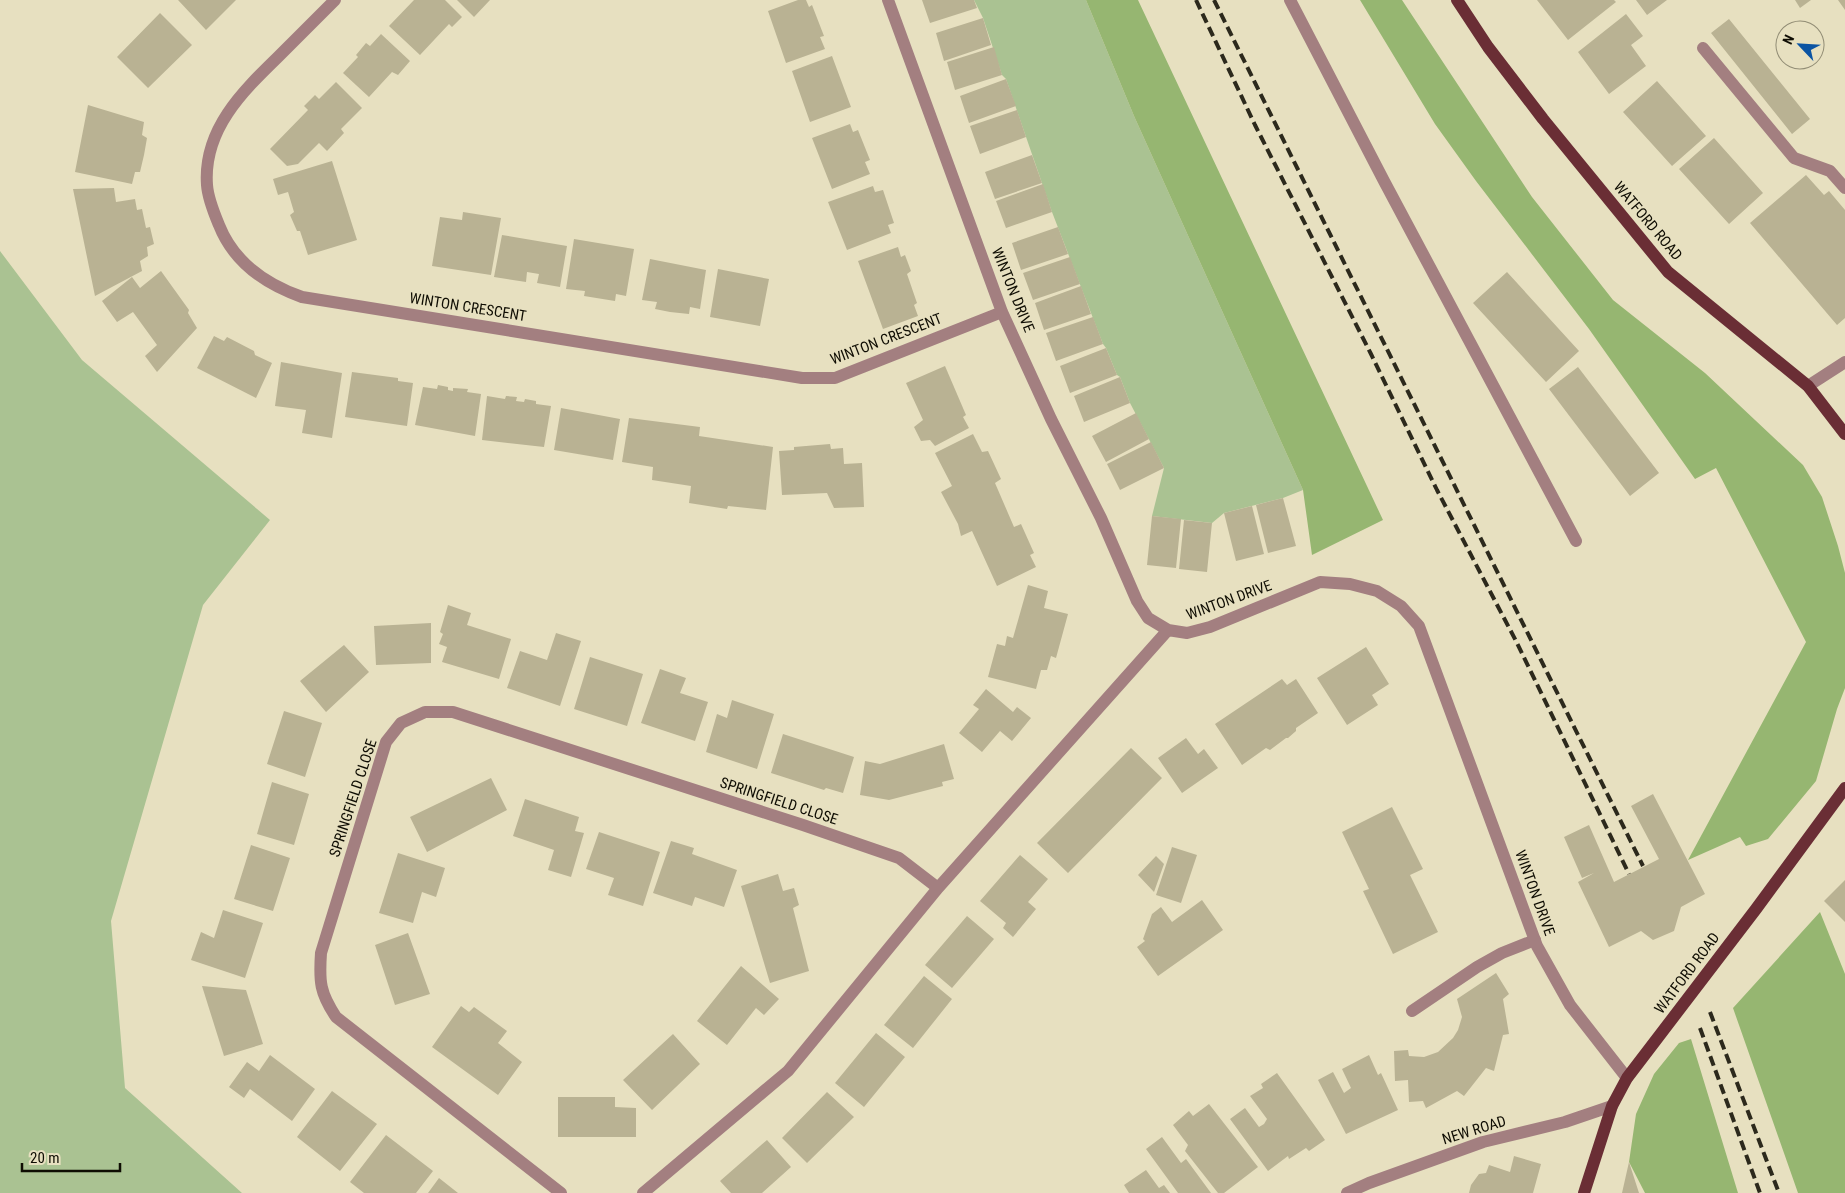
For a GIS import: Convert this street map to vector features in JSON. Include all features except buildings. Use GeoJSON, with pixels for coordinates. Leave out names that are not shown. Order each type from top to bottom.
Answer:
{"type":"FeatureCollection","features":[{"type":"Feature","properties":{"kind":"main road","name":"WATFORD ROAD"},"geometry":{"type":"LineString","coordinates":[[1457,0],[1488,47],[1542,119],[1668,272],[1808,386],[1845,434]]}},
{"type":"Feature","properties":{"kind":"main road","name":"WATFORD ROAD"},"geometry":{"type":"LineString","coordinates":[[1584,1193],[1612,1106],[1627,1078],[1756,909],[1845,788]]}},
{"type":"Feature","properties":{"kind":"street","name":"WINTON CRESCENT"},"geometry":{"type":"LineString","coordinates":[[335,0],[245,89],[226,114],[215,135],[209,158],[207,185],[213,210],[224,237],[239,259],[258,276],[280,289],[302,297],[802,378],[835,378],[1002,312]]}},
{"type":"Feature","properties":{"kind":"street","name":"WINTON DRIVE"},"geometry":{"type":"LineString","coordinates":[[888,0],[1002,312],[1051,419],[1101,518],[1137,600],[1148,618],[1168,630],[1187,633],[1210,627],[1320,582],[1350,584],[1377,591],[1401,606],[1419,626],[1534,940],[1570,1005],[1627,1078]]}},
{"type":"Feature","properties":{"kind":"street"},"geometry":{"type":"LineString","coordinates":[[1290,0],[1384,182],[1576,541]]}},
{"type":"Feature","properties":{"kind":"street"},"geometry":{"type":"LineString","coordinates":[[1702,48],[1794,158],[1830,171],[1845,188]]}},
{"type":"Feature","properties":{"kind":"street"},"geometry":{"type":"LineString","coordinates":[[1808,386],[1845,362]]}},
{"type":"Feature","properties":{"kind":"street"},"geometry":{"type":"LineString","coordinates":[[642,1193],[788,1071],[938,888],[1168,630]]}},
{"type":"Feature","properties":{"kind":"street","name":"SPRINGFIELD CLOSE"},"geometry":{"type":"LineString","coordinates":[[561,1193],[336,1017],[325,1000],[319,976],[321,953],[386,742],[400,723],[425,712],[453,712],[899,858],[938,888]]}},
{"type":"Feature","properties":{"kind":"street"},"geometry":{"type":"LineString","coordinates":[[1412,1011],[1485,962],[1534,940]]}},
{"type":"Feature","properties":{"kind":"street","name":"NEW ROAD"},"geometry":{"type":"LineString","coordinates":[[1348,1193],[1369,1183],[1483,1142],[1565,1122],[1612,1106]]}},
{"type":"Feature","properties":{"kind":"green space"},"geometry":{"type":"Polygon","coordinates":[[[974,0],[1086,0],[1134,116],[1303,490],[1283,498],[1224,513],[1212,523],[1152,516],[1164,468],[1130,403],[1120,377],[1117,375],[1103,344],[1052,212],[1006,79],[1002,75],[983,18],[974,0]]]}},
{"type":"Feature","properties":{"kind":"green space"},"geometry":{"type":"Polygon","coordinates":[[[1086,0],[1138,0],[1383,520],[1312,555],[1303,490],[1134,116],[1086,0]]]}},
{"type":"Feature","properties":{"kind":"green space"},"geometry":{"type":"Polygon","coordinates":[[[1360,0],[1402,0],[1532,197],[1613,300],[1705,373],[1803,465],[1822,497],[1845,573],[1845,688],[1816,781],[1768,839],[1746,846],[1740,837],[1688,860],[1806,642],[1716,468],[1695,479],[1589,329],[1435,124],[1360,0]]]}},
{"type":"Feature","properties":{"kind":"green space"},"geometry":{"type":"Polygon","coordinates":[[[0,251],[82,360],[270,520],[203,605],[111,921],[125,1088],[242,1193],[0,1193],[0,251]]]}},
{"type":"Feature","properties":{"kind":"green space"},"geometry":{"type":"Polygon","coordinates":[[[1820,912],[1845,974],[1845,1193],[1798,1193],[1733,1008],[1820,912]]]}},
{"type":"Feature","properties":{"kind":"green space"},"geometry":{"type":"Polygon","coordinates":[[[1691,1039],[1738,1193],[1645,1193],[1629,1162],[1636,1114],[1654,1074],[1679,1043],[1691,1039]]]}},
{"type":"Feature","properties":{"kind":"railway"},"geometry":{"type":"LineString","coordinates":[[1196,0],[1255,125],[1371,354],[1437,490],[1516,641],[1629,874]]}},
{"type":"Feature","properties":{"kind":"railway"},"geometry":{"type":"LineString","coordinates":[[1214,0],[1643,866]]}},
{"type":"Feature","properties":{"kind":"railway"},"geometry":{"type":"LineString","coordinates":[[1710,1012],[1779,1193]]}},
{"type":"Feature","properties":{"kind":"railway"},"geometry":{"type":"LineString","coordinates":[[1700,1028],[1760,1193]]}}]}
